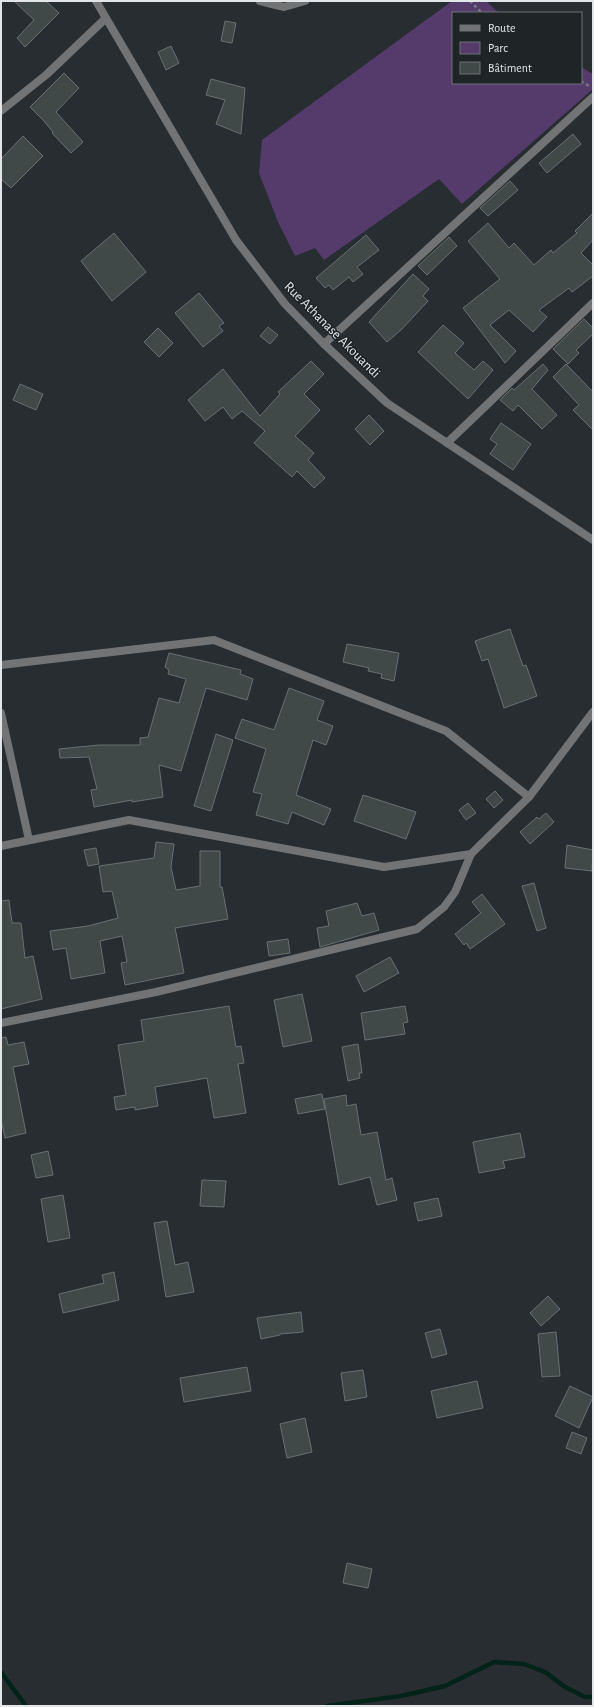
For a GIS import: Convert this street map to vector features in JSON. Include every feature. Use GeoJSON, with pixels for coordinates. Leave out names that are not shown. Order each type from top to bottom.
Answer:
{"type":"FeatureCollection","features":[{"type":"Feature","properties":{"kind":"street","name":"Rue Athanase Akouandi"},"geometry":{"type":"LineString","coordinates":[[96,1],[105,19],[236,240],[285,304],[324,344],[388,403],[593,540]]}},
{"type":"Feature","properties":{"kind":"street"},"geometry":{"type":"LineString","coordinates":[[260,1],[284,7],[305,1]]}},
{"type":"Feature","properties":{"kind":"street"},"geometry":{"type":"LineString","coordinates":[[1,111],[46,74],[105,19]]}},
{"type":"Feature","properties":{"kind":"street"},"geometry":{"type":"LineString","coordinates":[[324,344],[593,97]]}},
{"type":"Feature","properties":{"kind":"street"},"geometry":{"type":"LineString","coordinates":[[447,443],[593,303]]}},
{"type":"Feature","properties":{"kind":"street"},"geometry":{"type":"LineString","coordinates":[[1,665],[214,640],[446,731],[529,797]]}},
{"type":"Feature","properties":{"kind":"street"},"geometry":{"type":"LineString","coordinates":[[1,1023],[156,992],[418,929],[444,907],[455,892],[471,854],[529,797],[593,712]]}},
{"type":"Feature","properties":{"kind":"street"},"geometry":{"type":"LineString","coordinates":[[1,713],[29,840]]}},
{"type":"Feature","properties":{"kind":"street"},"geometry":{"type":"LineString","coordinates":[[1,846],[128,820],[384,866],[471,854]]}},
{"type":"Feature","properties":{"kind":"path"},"geometry":{"type":"LineString","coordinates":[[470,1],[481,12]]}},
{"type":"Feature","properties":{"kind":"path"},"geometry":{"type":"LineString","coordinates":[[582,82],[593,88]]}},
{"type":"Feature","properties":{"kind":"green space"},"geometry":{"type":"Polygon","coordinates":[[[452,1],[486,1],[498,12],[452,12],[452,84],[582,84],[582,68],[593,74],[593,89],[462,204],[439,179],[324,260],[315,248],[295,256],[278,222],[259,173],[262,140],[452,1]]]}},
{"type":"Feature","properties":{"kind":"building"},"geometry":{"type":"Polygon","coordinates":[[[14,1],[46,1],[59,13],[25,47],[17,38],[34,20],[14,1]]]}},
{"type":"Feature","properties":{"kind":"building"},"geometry":{"type":"Polygon","coordinates":[[[225,21],[236,23],[232,43],[221,41],[225,21]]]}},
{"type":"Feature","properties":{"kind":"building"},"geometry":{"type":"Polygon","coordinates":[[[171,46],[179,63],[166,70],[158,52],[171,46]]]}},
{"type":"Feature","properties":{"kind":"building"},"geometry":{"type":"Polygon","coordinates":[[[64,73],[79,88],[56,112],[83,142],[71,153],[30,107],[64,73]]]}},
{"type":"Feature","properties":{"kind":"building"},"geometry":{"type":"Polygon","coordinates":[[[211,79],[245,88],[241,134],[216,124],[225,100],[206,95],[211,79]]]}},
{"type":"Feature","properties":{"kind":"building"},"geometry":{"type":"Polygon","coordinates":[[[573,134],[581,144],[547,173],[539,163],[573,134]]]}},
{"type":"Feature","properties":{"kind":"building"},"geometry":{"type":"Polygon","coordinates":[[[23,136],[43,156],[11,188],[1,179],[1,159],[23,136]]]}},
{"type":"Feature","properties":{"kind":"building"},"geometry":{"type":"Polygon","coordinates":[[[510,181],[518,190],[488,216],[480,208],[510,181]]]}},
{"type":"Feature","properties":{"kind":"building"},"geometry":{"type":"Polygon","coordinates":[[[593,213],[593,240],[581,253],[593,265],[593,276],[572,292],[569,288],[539,310],[547,317],[533,332],[509,310],[490,325],[516,351],[505,363],[463,308],[500,279],[468,241],[488,223],[509,248],[514,243],[534,265],[551,250],[553,253],[577,233],[575,231],[593,213]]]}},
{"type":"Feature","properties":{"kind":"building"},"geometry":{"type":"Polygon","coordinates":[[[114,233],[146,272],[112,301],[81,261],[114,233]]]}},
{"type":"Feature","properties":{"kind":"building"},"geometry":{"type":"Polygon","coordinates":[[[366,235],[379,250],[357,267],[363,274],[353,282],[349,277],[333,290],[329,285],[325,288],[316,278],[366,235]]]}},
{"type":"Feature","properties":{"kind":"building"},"geometry":{"type":"Polygon","coordinates":[[[449,237],[457,246],[427,275],[418,266],[449,237]]]}},
{"type":"Feature","properties":{"kind":"building"},"geometry":{"type":"Polygon","coordinates":[[[413,274],[429,289],[423,296],[428,301],[402,329],[387,342],[369,322],[413,274]]]}},
{"type":"Feature","properties":{"kind":"building"},"geometry":{"type":"Polygon","coordinates":[[[199,293],[224,323],[219,326],[223,331],[203,347],[175,313],[199,293]]]}},
{"type":"Feature","properties":{"kind":"building"},"geometry":{"type":"Polygon","coordinates":[[[584,319],[593,328],[593,334],[576,350],[579,353],[568,364],[553,349],[584,319]]]}},
{"type":"Feature","properties":{"kind":"building"},"geometry":{"type":"Polygon","coordinates":[[[443,325],[464,343],[455,353],[474,370],[483,361],[493,370],[468,399],[418,352],[443,325]]]}},
{"type":"Feature","properties":{"kind":"building"},"geometry":{"type":"Polygon","coordinates":[[[268,327],[278,335],[270,344],[260,336],[268,327]]]}},
{"type":"Feature","properties":{"kind":"building"},"geometry":{"type":"Polygon","coordinates":[[[158,328],[173,343],[159,357],[144,342],[158,328]]]}},
{"type":"Feature","properties":{"kind":"building"},"geometry":{"type":"Polygon","coordinates":[[[311,361],[324,374],[304,394],[320,410],[295,436],[314,453],[308,460],[325,478],[314,488],[297,471],[292,477],[254,443],[265,431],[242,411],[232,419],[223,407],[205,421],[188,400],[223,369],[260,416],[280,394],[278,392],[311,361]]]}},
{"type":"Feature","properties":{"kind":"building"},"geometry":{"type":"Polygon","coordinates":[[[543,364],[548,370],[532,389],[557,415],[542,429],[518,405],[513,411],[500,400],[512,388],[514,390],[543,364]]]}},
{"type":"Feature","properties":{"kind":"building"},"geometry":{"type":"Polygon","coordinates":[[[566,364],[593,392],[593,430],[573,410],[579,405],[553,377],[566,364]]]}},
{"type":"Feature","properties":{"kind":"building"},"geometry":{"type":"Polygon","coordinates":[[[20,384],[43,394],[36,410],[13,400],[20,384]]]}},
{"type":"Feature","properties":{"kind":"building"},"geometry":{"type":"Polygon","coordinates":[[[369,415],[384,431],[370,445],[355,429],[369,415]]]}},
{"type":"Feature","properties":{"kind":"building"},"geometry":{"type":"Polygon","coordinates":[[[501,423],[531,444],[513,470],[490,454],[497,444],[490,439],[501,423]]]}},
{"type":"Feature","properties":{"kind":"building"},"geometry":{"type":"Polygon","coordinates":[[[510,629],[523,666],[526,665],[537,696],[504,708],[488,659],[482,661],[475,641],[510,629]]]}},
{"type":"Feature","properties":{"kind":"building"},"geometry":{"type":"Polygon","coordinates":[[[347,644],[399,653],[394,681],[381,678],[382,674],[368,671],[369,668],[343,662],[347,644]]]}},
{"type":"Feature","properties":{"kind":"building"},"geometry":{"type":"Polygon","coordinates":[[[169,653],[241,670],[240,674],[253,679],[247,700],[206,688],[181,771],[159,765],[163,797],[132,802],[132,800],[94,807],[91,790],[97,789],[89,757],[60,758],[59,749],[99,745],[140,745],[140,738],[148,737],[159,698],[179,703],[186,679],[168,674],[169,670],[165,667],[169,653]]]}},
{"type":"Feature","properties":{"kind":"building"},"geometry":{"type":"Polygon","coordinates":[[[289,688],[324,701],[317,720],[333,726],[326,745],[313,740],[296,795],[331,809],[324,825],[292,812],[288,824],[256,815],[262,794],[253,792],[266,749],[235,738],[242,719],[274,730],[289,688]]]}},
{"type":"Feature","properties":{"kind":"building"},"geometry":{"type":"Polygon","coordinates":[[[216,734],[233,740],[211,811],[194,806],[216,734]]]}},
{"type":"Feature","properties":{"kind":"building"},"geometry":{"type":"Polygon","coordinates":[[[495,791],[503,800],[494,808],[486,799],[495,791]]]}},
{"type":"Feature","properties":{"kind":"building"},"geometry":{"type":"Polygon","coordinates":[[[363,795],[416,812],[406,839],[354,821],[363,795]]]}},
{"type":"Feature","properties":{"kind":"building"},"geometry":{"type":"Polygon","coordinates":[[[468,803],[476,813],[466,820],[459,810],[468,803]]]}},
{"type":"Feature","properties":{"kind":"building"},"geometry":{"type":"Polygon","coordinates":[[[546,813],[554,822],[530,844],[520,832],[537,817],[539,819],[546,813]]]}},
{"type":"Feature","properties":{"kind":"building"},"geometry":{"type":"Polygon","coordinates":[[[156,842],[174,844],[171,867],[176,890],[200,886],[200,851],[220,851],[220,887],[222,887],[228,919],[175,928],[184,973],[125,985],[121,963],[127,962],[122,936],[100,941],[105,973],[71,979],[66,948],[53,950],[50,931],[88,926],[118,918],[112,891],[103,892],[99,866],[154,858],[156,842]]]}},
{"type":"Feature","properties":{"kind":"building"},"geometry":{"type":"Polygon","coordinates":[[[567,845],[593,850],[592,871],[565,868],[567,845]]]}},
{"type":"Feature","properties":{"kind":"building"},"geometry":{"type":"Polygon","coordinates":[[[96,848],[99,864],[88,866],[84,850],[96,848]]]}},
{"type":"Feature","properties":{"kind":"building"},"geometry":{"type":"Polygon","coordinates":[[[534,883],[546,928],[537,931],[522,886],[534,883]]]}},
{"type":"Feature","properties":{"kind":"building"},"geometry":{"type":"Polygon","coordinates":[[[482,894],[505,924],[470,949],[466,943],[464,945],[455,934],[481,913],[472,902],[482,894]]]}},
{"type":"Feature","properties":{"kind":"building"},"geometry":{"type":"Polygon","coordinates":[[[9,900],[12,923],[21,923],[25,958],[33,956],[42,999],[1,1009],[1,901],[9,900]]]}},
{"type":"Feature","properties":{"kind":"building"},"geometry":{"type":"Polygon","coordinates":[[[357,903],[362,916],[374,913],[379,930],[320,947],[317,928],[329,926],[326,911],[357,903]]]}},
{"type":"Feature","properties":{"kind":"building"},"geometry":{"type":"Polygon","coordinates":[[[288,939],[290,953],[269,956],[267,942],[288,939]]]}},
{"type":"Feature","properties":{"kind":"building"},"geometry":{"type":"Polygon","coordinates":[[[390,957],[399,973],[364,992],[356,976],[390,957]]]}},
{"type":"Feature","properties":{"kind":"building"},"geometry":{"type":"Polygon","coordinates":[[[302,994],[312,1041],[283,1047],[274,1000],[302,994]]]}},
{"type":"Feature","properties":{"kind":"building"},"geometry":{"type":"Polygon","coordinates":[[[229,1006],[236,1047],[241,1046],[244,1063],[238,1064],[246,1113],[214,1118],[207,1078],[155,1087],[158,1106],[135,1110],[135,1107],[116,1110],[114,1097],[126,1095],[118,1045],[144,1041],[141,1020],[229,1006]]]}},
{"type":"Feature","properties":{"kind":"building"},"geometry":{"type":"Polygon","coordinates":[[[405,1006],[408,1022],[403,1023],[405,1034],[365,1040],[361,1013],[405,1006]]]}},
{"type":"Feature","properties":{"kind":"building"},"geometry":{"type":"Polygon","coordinates":[[[6,1037],[8,1045],[24,1042],[29,1064],[13,1067],[26,1133],[5,1138],[1,1119],[1,1038],[6,1037]]]}},
{"type":"Feature","properties":{"kind":"building"},"geometry":{"type":"Polygon","coordinates":[[[358,1044],[362,1073],[359,1073],[360,1078],[348,1081],[342,1047],[358,1044]]]}},
{"type":"Feature","properties":{"kind":"building"},"geometry":{"type":"Polygon","coordinates":[[[322,1094],[325,1109],[298,1114],[295,1099],[322,1094]]]}},
{"type":"Feature","properties":{"kind":"building"},"geometry":{"type":"Polygon","coordinates":[[[346,1095],[347,1106],[356,1104],[361,1135],[377,1132],[386,1180],[392,1178],[397,1200],[377,1205],[370,1177],[339,1185],[324,1099],[346,1095]]]}},
{"type":"Feature","properties":{"kind":"building"},"geometry":{"type":"Polygon","coordinates":[[[520,1133],[525,1157],[503,1161],[505,1168],[479,1173],[473,1142],[520,1133]]]}},
{"type":"Feature","properties":{"kind":"building"},"geometry":{"type":"Polygon","coordinates":[[[48,1151],[53,1175],[36,1178],[31,1155],[48,1151]]]}},
{"type":"Feature","properties":{"kind":"building"},"geometry":{"type":"Polygon","coordinates":[[[202,1180],[226,1181],[224,1207],[200,1206],[202,1180]]]}},
{"type":"Feature","properties":{"kind":"building"},"geometry":{"type":"Polygon","coordinates":[[[63,1195],[70,1238],[48,1242],[41,1199],[63,1195]]]}},
{"type":"Feature","properties":{"kind":"building"},"geometry":{"type":"Polygon","coordinates":[[[438,1198],[442,1216],[418,1221],[414,1203],[438,1198]]]}},
{"type":"Feature","properties":{"kind":"building"},"geometry":{"type":"Polygon","coordinates":[[[167,1221],[175,1265],[188,1262],[194,1292],[166,1297],[154,1223],[167,1221]]]}},
{"type":"Feature","properties":{"kind":"building"},"geometry":{"type":"Polygon","coordinates":[[[114,1272],[119,1300],[63,1313],[59,1294],[104,1283],[102,1275],[114,1272]]]}},
{"type":"Feature","properties":{"kind":"building"},"geometry":{"type":"Polygon","coordinates":[[[548,1296],[560,1309],[541,1326],[530,1313],[548,1296]]]}},
{"type":"Feature","properties":{"kind":"building"},"geometry":{"type":"Polygon","coordinates":[[[301,1312],[303,1332],[280,1334],[261,1339],[257,1318],[301,1312]]]}},
{"type":"Feature","properties":{"kind":"building"},"geometry":{"type":"Polygon","coordinates":[[[440,1329],[447,1354],[432,1358],[425,1333],[440,1329]]]}},
{"type":"Feature","properties":{"kind":"building"},"geometry":{"type":"Polygon","coordinates":[[[556,1332],[560,1376],[542,1377],[538,1334],[556,1332]]]}},
{"type":"Feature","properties":{"kind":"building"},"geometry":{"type":"Polygon","coordinates":[[[247,1367],[251,1391],[184,1402],[180,1378],[247,1367]]]}},
{"type":"Feature","properties":{"kind":"building"},"geometry":{"type":"Polygon","coordinates":[[[363,1370],[367,1397],[345,1401],[341,1373],[363,1370]]]}},
{"type":"Feature","properties":{"kind":"building"},"geometry":{"type":"Polygon","coordinates":[[[477,1381],[483,1408],[437,1418],[431,1391],[477,1381]]]}},
{"type":"Feature","properties":{"kind":"building"},"geometry":{"type":"Polygon","coordinates":[[[570,1386],[593,1397],[579,1428],[555,1416],[570,1386]]]}},
{"type":"Feature","properties":{"kind":"building"},"geometry":{"type":"Polygon","coordinates":[[[305,1418],[312,1452],[287,1458],[280,1424],[305,1418]]]}},
{"type":"Feature","properties":{"kind":"building"},"geometry":{"type":"Polygon","coordinates":[[[572,1432],[587,1438],[581,1454],[566,1448],[572,1432]]]}},
{"type":"Feature","properties":{"kind":"building"},"geometry":{"type":"Polygon","coordinates":[[[347,1563],[372,1569],[368,1588],[343,1583],[347,1563]]]}},
{"type":"Feature","properties":{"kind":"waterway"},"geometry":{"type":"LineString","coordinates":[[327,1706],[401,1696],[445,1686],[494,1662],[524,1664],[545,1672],[565,1687],[585,1697],[593,1697]]}},
{"type":"Feature","properties":{"kind":"waterway"},"geometry":{"type":"LineString","coordinates":[[1,1672],[26,1706]]}}]}
